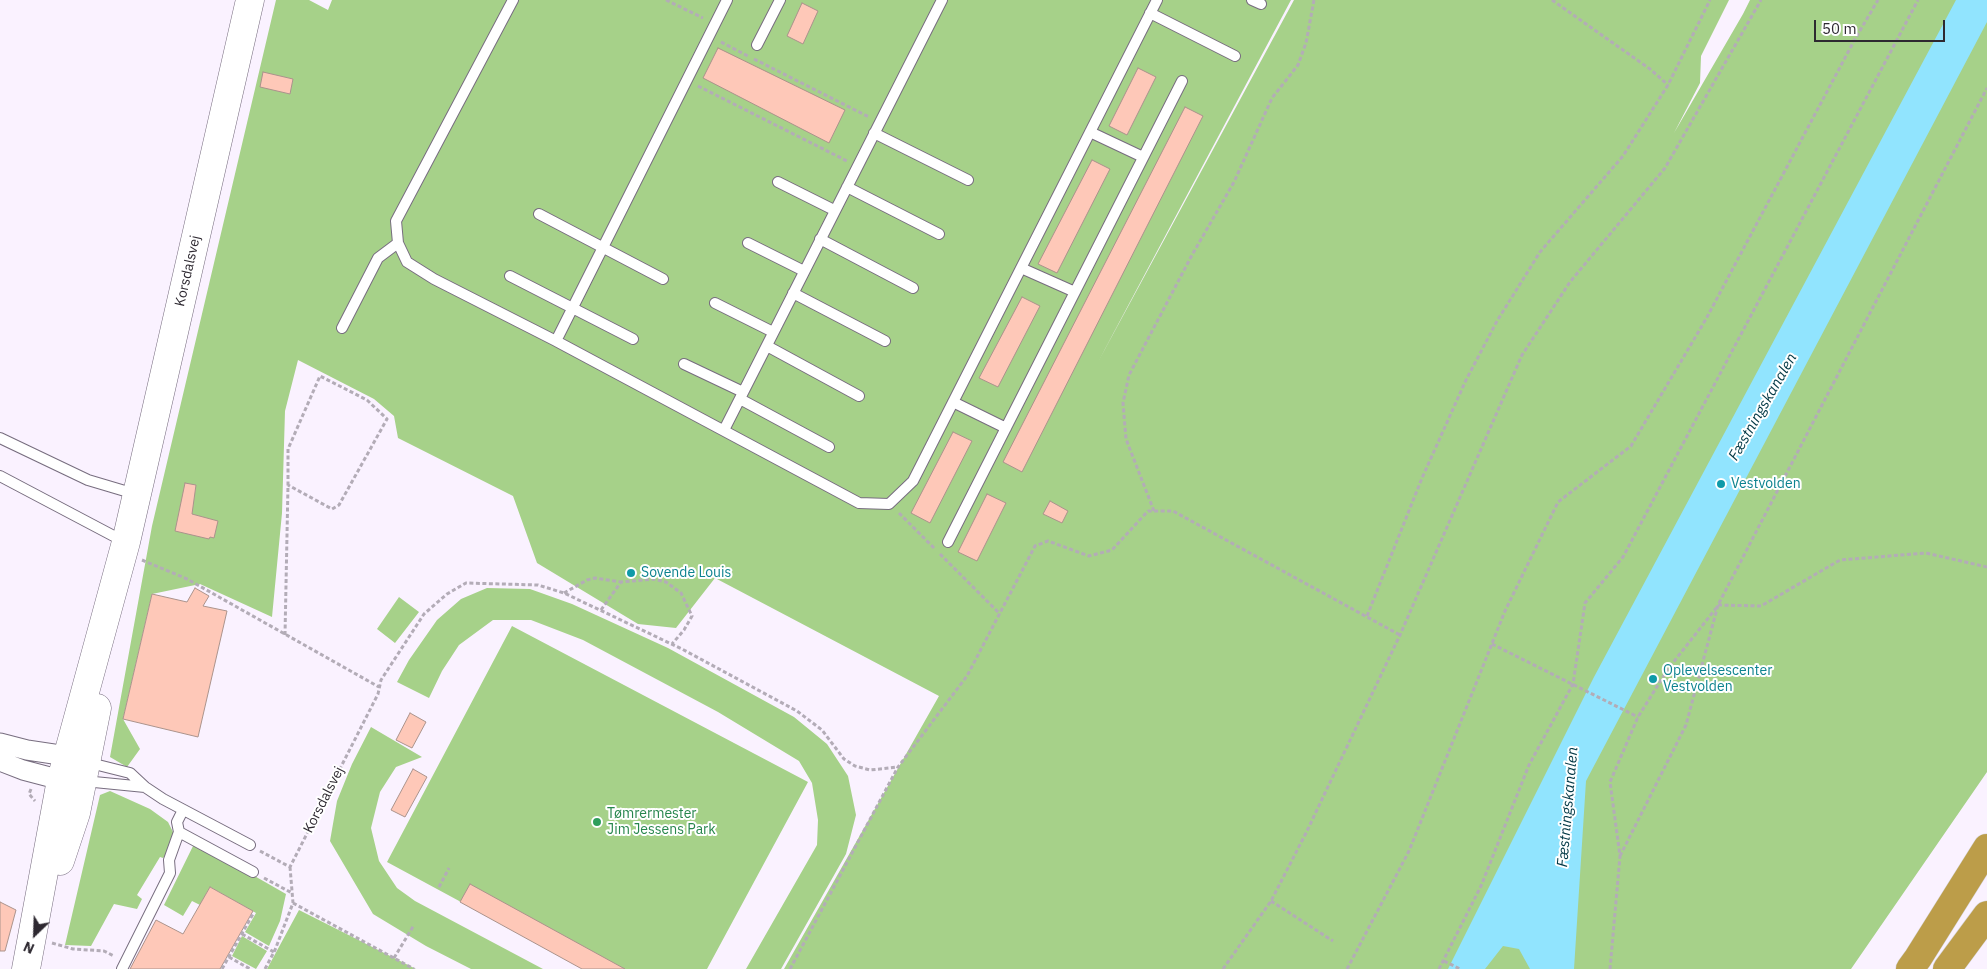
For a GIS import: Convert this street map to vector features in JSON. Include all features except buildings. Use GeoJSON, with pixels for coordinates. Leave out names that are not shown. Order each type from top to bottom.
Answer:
{"type":"FeatureCollection","features":[{"type":"Feature","properties":{"kind":"highway"},"geometry":{"type":"LineString","coordinates":[[1910,969],[1987,848]]}},
{"type":"Feature","properties":{"kind":"highway"},"geometry":{"type":"LineString","coordinates":[[1947,969],[1987,916]]}},
{"type":"Feature","properties":{"kind":"street","name":"Korsdalsvej"},"geometry":{"type":"LineString","coordinates":[[26,969],[32,937],[71,830],[74,770],[250,0]]}},
{"type":"Feature","properties":{"kind":"street"},"geometry":{"type":"LineString","coordinates":[[0,743],[27,750],[74,770]]}},
{"type":"Feature","properties":{"kind":"street"},"geometry":{"type":"LineString","coordinates":[[0,761],[22,770],[74,770]]}},
{"type":"Feature","properties":{"kind":"lane"},"geometry":{"type":"LineString","coordinates":[[513,0],[396,221],[398,243],[406,262],[434,280],[556,341],[859,503],[890,504],[913,481],[1157,0]]}},
{"type":"Feature","properties":{"kind":"lane"},"geometry":{"type":"LineString","coordinates":[[556,341],[727,0]]}},
{"type":"Feature","properties":{"kind":"lane"},"geometry":{"type":"LineString","coordinates":[[757,45],[780,0]]}},
{"type":"Feature","properties":{"kind":"lane"},"geometry":{"type":"LineString","coordinates":[[724,430],[942,0]]}},
{"type":"Feature","properties":{"kind":"lane"},"geometry":{"type":"LineString","coordinates":[[1150,13],[1235,56]]}},
{"type":"Feature","properties":{"kind":"lane"},"geometry":{"type":"LineString","coordinates":[[948,542],[1182,81]]}},
{"type":"Feature","properties":{"kind":"lane"},"geometry":{"type":"LineString","coordinates":[[1090,132],[1143,157]]}},
{"type":"Feature","properties":{"kind":"lane"},"geometry":{"type":"LineString","coordinates":[[874,133],[968,180]]}},
{"type":"Feature","properties":{"kind":"lane"},"geometry":{"type":"LineString","coordinates":[[778,182],[834,210]]}},
{"type":"Feature","properties":{"kind":"lane"},"geometry":{"type":"LineString","coordinates":[[847,187],[939,234]]}},
{"type":"Feature","properties":{"kind":"lane"},"geometry":{"type":"LineString","coordinates":[[539,214],[663,279]]}},
{"type":"Feature","properties":{"kind":"lane"},"geometry":{"type":"LineString","coordinates":[[820,239],[913,288]]}},
{"type":"Feature","properties":{"kind":"lane"},"geometry":{"type":"LineString","coordinates":[[342,328],[378,258],[398,243]]}},
{"type":"Feature","properties":{"kind":"lane"},"geometry":{"type":"LineString","coordinates":[[748,244],[804,271]]}},
{"type":"Feature","properties":{"kind":"lane"},"geometry":{"type":"LineString","coordinates":[[1021,268],[1075,292]]}},
{"type":"Feature","properties":{"kind":"lane"},"geometry":{"type":"LineString","coordinates":[[510,276],[633,338]]}},
{"type":"Feature","properties":{"kind":"lane"},"geometry":{"type":"LineString","coordinates":[[794,293],[885,341]]}},
{"type":"Feature","properties":{"kind":"lane"},"geometry":{"type":"LineString","coordinates":[[715,303],[773,332]]}},
{"type":"Feature","properties":{"kind":"lane"},"geometry":{"type":"LineString","coordinates":[[767,346],[859,396]]}},
{"type":"Feature","properties":{"kind":"lane"},"geometry":{"type":"LineString","coordinates":[[684,364],[829,447]]}},
{"type":"Feature","properties":{"kind":"lane"},"geometry":{"type":"LineString","coordinates":[[953,402],[1006,428]]}},
{"type":"Feature","properties":{"kind":"lane"},"geometry":{"type":"LineString","coordinates":[[0,438],[88,480],[137,495]]}},
{"type":"Feature","properties":{"kind":"lane"},"geometry":{"type":"LineString","coordinates":[[0,476],[125,547]]}},
{"type":"Feature","properties":{"kind":"lane"},"geometry":{"type":"LineString","coordinates":[[74,770],[145,787]]}},
{"type":"Feature","properties":{"kind":"lane"},"geometry":{"type":"LineString","coordinates":[[74,770],[130,773],[145,787],[250,846]]}},
{"type":"Feature","properties":{"kind":"lane"},"geometry":{"type":"LineString","coordinates":[[124,965],[170,872],[169,860],[179,832],[177,822],[184,810]]}},
{"type":"Feature","properties":{"kind":"lane"},"geometry":{"type":"LineString","coordinates":[[179,832],[253,872]]}},
{"type":"Feature","properties":{"kind":"path"},"geometry":{"type":"LineString","coordinates":[[666,0],[715,24]]}},
{"type":"Feature","properties":{"kind":"path"},"geometry":{"type":"LineString","coordinates":[[1154,510],[1126,439],[1123,403],[1129,375],[1192,255],[1234,182],[1272,98],[1298,65],[1306,43],[1314,0]]}},
{"type":"Feature","properties":{"kind":"path"},"geometry":{"type":"LineString","coordinates":[[1552,0],[1650,69],[1668,85]]}},
{"type":"Feature","properties":{"kind":"path"},"geometry":{"type":"LineString","coordinates":[[1366,616],[1422,478],[1466,380],[1497,321],[1540,252],[1623,156],[1668,85],[1710,0]]}},
{"type":"Feature","properties":{"kind":"path"},"geometry":{"type":"LineString","coordinates":[[1223,969],[1271,901],[1400,635],[1522,355],[1570,282],[1665,168],[1761,0]]}},
{"type":"Feature","properties":{"kind":"path"},"geometry":{"type":"LineString","coordinates":[[1347,969],[1409,851],[1505,611],[1558,502],[1631,446],[1706,319],[1878,0]]}},
{"type":"Feature","properties":{"kind":"path"},"geometry":{"type":"LineString","coordinates":[[1439,969],[1481,886],[1528,765],[1573,684],[1585,603],[1623,557],[1918,0]]}},
{"type":"Feature","properties":{"kind":"path"},"geometry":{"type":"LineString","coordinates":[[709,36],[880,122]]}},
{"type":"Feature","properties":{"kind":"path"},"geometry":{"type":"LineString","coordinates":[[686,80],[857,166]]}},
{"type":"Feature","properties":{"kind":"path"},"geometry":{"type":"LineString","coordinates":[[1610,969],[1620,856],[1610,782],[1638,717],[1668,669],[1718,604],[1987,88]]}},
{"type":"Feature","properties":{"kind":"path"},"geometry":{"type":"LineString","coordinates":[[285,635],[288,449],[320,376],[367,400],[387,419],[339,505],[332,509],[288,485]]}},
{"type":"Feature","properties":{"kind":"path"},"geometry":{"type":"LineString","coordinates":[[890,504],[1000,614]]}},
{"type":"Feature","properties":{"kind":"path"},"geometry":{"type":"LineString","coordinates":[[790,969],[898,767],[967,676],[1035,546],[1048,541],[1089,556],[1112,550],[1148,511],[1173,511],[1400,635]]}},
{"type":"Feature","properties":{"kind":"path"},"geometry":{"type":"LineString","coordinates":[[125,547],[187,579],[379,687]]}},
{"type":"Feature","properties":{"kind":"path"},"geometry":{"type":"LineString","coordinates":[[1718,604],[1761,606],[1840,560],[1926,553],[1987,568]]}},
{"type":"Feature","properties":{"kind":"path"},"geometry":{"type":"LineString","coordinates":[[564,593],[587,580],[604,578],[621,582],[654,579],[666,582],[681,593],[692,616],[684,630],[672,644]]}},
{"type":"Feature","properties":{"kind":"path"},"geometry":{"type":"LineString","coordinates":[[601,610],[621,582]]}},
{"type":"Feature","properties":{"kind":"path","name":"Korsdalsvej"},"geometry":{"type":"LineString","coordinates":[[290,866],[378,694],[381,680],[424,614],[448,594],[466,583],[538,585],[564,593],[672,644],[797,711],[822,730],[844,759],[855,766],[870,770],[898,767]]}},
{"type":"Feature","properties":{"kind":"path"},"geometry":{"type":"LineString","coordinates":[[1620,856],[1686,725],[1718,604]]}},
{"type":"Feature","properties":{"kind":"path"},"geometry":{"type":"LineString","coordinates":[[1492,644],[1638,717]]}},
{"type":"Feature","properties":{"kind":"path"},"geometry":{"type":"LineString","coordinates":[[250,846],[290,866],[293,903],[274,952],[265,969]]}},
{"type":"Feature","properties":{"kind":"path"},"geometry":{"type":"LineString","coordinates":[[439,887],[449,868]]}},
{"type":"Feature","properties":{"kind":"path"},"geometry":{"type":"LineString","coordinates":[[253,872],[292,894]]}},
{"type":"Feature","properties":{"kind":"path"},"geometry":{"type":"LineString","coordinates":[[1271,901],[1333,941]]}},
{"type":"Feature","properties":{"kind":"path"},"geometry":{"type":"LineString","coordinates":[[293,903],[414,969]]}},
{"type":"Feature","properties":{"kind":"path"},"geometry":{"type":"LineString","coordinates":[[222,969],[253,914]]}},
{"type":"Feature","properties":{"kind":"path"},"geometry":{"type":"LineString","coordinates":[[394,958],[414,925]]}},
{"type":"Feature","properties":{"kind":"path"},"geometry":{"type":"LineString","coordinates":[[242,934],[274,952]]}},
{"type":"Feature","properties":{"kind":"path"},"geometry":{"type":"LineString","coordinates":[[32,937],[73,949],[104,951],[124,965]]}},
{"type":"Feature","properties":{"kind":"path"},"geometry":{"type":"LineString","coordinates":[[229,957],[250,969]]}},
{"type":"Feature","properties":{"kind":"path"},"geometry":{"type":"LineString","coordinates":[[1444,961],[1460,969]]}},
{"type":"Feature","properties":{"kind":"green space"},"geometry":{"type":"Polygon","coordinates":[[[276,0],[309,0],[328,10],[332,0],[1291,0],[1098,362],[1294,0],[1729,0],[1701,56],[1700,83],[1674,133],[1750,0],[1987,0],[1987,772],[1851,969],[784,969],[939,696],[715,578],[676,628],[638,624],[537,563],[513,496],[398,438],[394,416],[374,399],[298,360],[285,411],[282,513],[272,617],[200,584],[152,594],[123,719],[140,749],[127,767],[110,757],[152,526],[276,0]]]}},
{"type":"Feature","properties":{"kind":"green space"},"geometry":{"type":"Polygon","coordinates":[[[487,588],[530,589],[572,604],[668,648],[794,717],[827,744],[848,776],[856,815],[846,854],[781,969],[746,969],[817,845],[818,820],[812,783],[799,761],[718,712],[583,640],[531,620],[493,620],[459,645],[442,671],[429,698],[397,682],[409,660],[437,620],[461,599],[487,588]]]}},
{"type":"Feature","properties":{"kind":"green space"},"geometry":{"type":"Polygon","coordinates":[[[399,597],[419,612],[395,643],[377,629],[399,597]]]}},
{"type":"Feature","properties":{"kind":"green space","name":"Tømrermester Jim Jessens Park"},"geometry":{"type":"Polygon","coordinates":[[[512,626],[808,782],[707,969],[585,969],[387,862],[512,626]]]}},
{"type":"Feature","properties":{"kind":"green space"},"geometry":{"type":"Polygon","coordinates":[[[371,727],[422,757],[396,767],[380,792],[371,828],[379,861],[397,888],[415,901],[543,969],[471,969],[426,946],[373,914],[330,841],[337,801],[352,764],[371,727]]]}},
{"type":"Feature","properties":{"kind":"green space"},"geometry":{"type":"Polygon","coordinates":[[[110,791],[150,809],[168,822],[174,834],[170,850],[163,858],[160,857],[137,895],[142,899],[137,909],[114,904],[91,946],[65,945],[100,795],[110,791]]]}},
{"type":"Feature","properties":{"kind":"green space"},"geometry":{"type":"Polygon","coordinates":[[[195,842],[286,894],[280,921],[269,946],[245,932],[256,913],[210,887],[200,905],[192,901],[183,916],[164,905],[195,842]]]}},
{"type":"Feature","properties":{"kind":"green space"},"geometry":{"type":"Polygon","coordinates":[[[299,910],[416,969],[267,969],[299,910]]]}},
{"type":"Feature","properties":{"kind":"green space"},"geometry":{"type":"Polygon","coordinates":[[[242,936],[267,951],[256,969],[232,956],[242,936]]]}},
{"type":"Feature","properties":{"kind":"water","name":"Fæstningskanalen"},"geometry":{"type":"Polygon","coordinates":[[[1956,0],[1987,0],[1987,22],[1586,781],[1574,969],[1530,969],[1519,949],[1503,946],[1485,969],[1448,969],[1594,677],[1956,0]]]}},
{"type":"Feature","properties":{"kind":"place","name":"Vestvolden"},"geometry":{"type":"Point","coordinates":[1721,484]}},
{"type":"Feature","properties":{"kind":"place","name":"Sovende Louis"},"geometry":{"type":"Point","coordinates":[631,573]}},
{"type":"Feature","properties":{"kind":"place","name":"Oplevelsescenter Vestvolden"},"geometry":{"type":"Point","coordinates":[1653,679]}},
{"type":"Feature","properties":{"kind":"place","name":"Tømrermester Jim Jessens Park"},"geometry":{"type":"Point","coordinates":[597,822]}}]}
